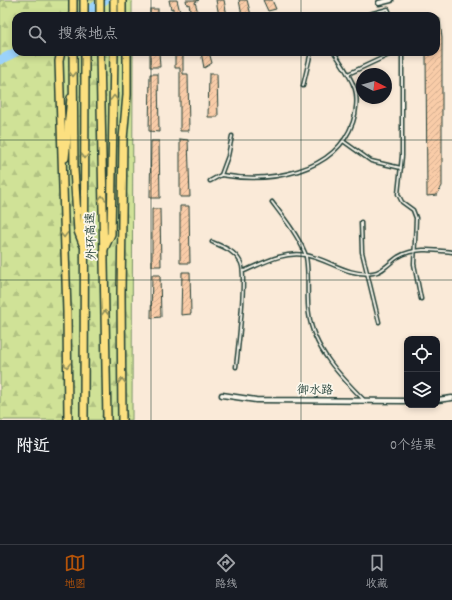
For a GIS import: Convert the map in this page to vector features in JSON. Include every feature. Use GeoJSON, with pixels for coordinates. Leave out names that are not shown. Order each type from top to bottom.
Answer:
{"type":"FeatureCollection","features":[{"type":"Feature","properties":{"kind":"highway"},"geometry":{"type":"LineString","coordinates":[[73,0],[73,12]]}},
{"type":"Feature","properties":{"kind":"highway"},"geometry":{"type":"LineString","coordinates":[[84,0],[84,12]]}},
{"type":"Feature","properties":{"kind":"highway"},"geometry":{"type":"LineString","coordinates":[[100,0],[100,12]]}},
{"type":"Feature","properties":{"kind":"highway"},"geometry":{"type":"LineString","coordinates":[[114,0],[114,12]]}},
{"type":"Feature","properties":{"kind":"highway"},"geometry":{"type":"LineString","coordinates":[[122,0],[122,12]]}},
{"type":"Feature","properties":{"kind":"highway"},"geometry":{"type":"LineString","coordinates":[[60,56],[59,61],[68,420]]}},
{"type":"Feature","properties":{"kind":"highway"},"geometry":{"type":"LineString","coordinates":[[73,56],[74,170],[78,231],[85,248]]}},
{"type":"Feature","properties":{"kind":"highway","name":"外环高速"},"geometry":{"type":"LineString","coordinates":[[84,420],[85,56]]}},
{"type":"Feature","properties":{"kind":"highway","name":"外环高速"},"geometry":{"type":"LineString","coordinates":[[100,56],[107,420]]}},
{"type":"Feature","properties":{"kind":"highway"},"geometry":{"type":"LineString","coordinates":[[103,251],[111,234],[114,137],[114,56]]}},
{"type":"Feature","properties":{"kind":"highway"},"geometry":{"type":"LineString","coordinates":[[122,56],[124,114],[121,294],[122,420]]}},
{"type":"Feature","properties":{"kind":"highway"},"geometry":{"type":"LineString","coordinates":[[124,114],[127,96],[127,56]]}},
{"type":"Feature","properties":{"kind":"highway"},"geometry":{"type":"LineString","coordinates":[[63,196],[69,104],[74,89]]}},
{"type":"Feature","properties":{"kind":"highway"},"geometry":{"type":"LineString","coordinates":[[114,137],[123,99]]}},
{"type":"Feature","properties":{"kind":"street"},"geometry":{"type":"LineString","coordinates":[[379,3],[391,0]]}},
{"type":"Feature","properties":{"kind":"street","name":"御水路"},"geometry":{"type":"LineString","coordinates":[[222,395],[256,400],[404,401]]}},
{"type":"Feature","properties":{"kind":"street"},"geometry":{"type":"LineString","coordinates":[[440,400],[452,398]]}},
{"type":"Feature","properties":{"kind":"lane"},"geometry":{"type":"LineString","coordinates":[[377,12],[388,9],[389,12]]}},
{"type":"Feature","properties":{"kind":"lane"},"geometry":{"type":"LineString","coordinates":[[303,86],[310,56]]}},
{"type":"Feature","properties":{"kind":"lane"},"geometry":{"type":"LineString","coordinates":[[210,181],[221,175],[237,178],[252,177],[312,167],[327,156],[343,141],[349,132],[355,116],[355,90],[348,74],[337,56]]}},
{"type":"Feature","properties":{"kind":"lane"},"geometry":{"type":"LineString","coordinates":[[348,74],[386,56]]}},
{"type":"Feature","properties":{"kind":"lane"},"geometry":{"type":"LineString","coordinates":[[402,56],[401,168],[398,194],[402,202],[413,210],[416,218],[414,264],[421,299]]}},
{"type":"Feature","properties":{"kind":"lane"},"geometry":{"type":"LineString","coordinates":[[221,175],[228,156],[232,136]]}},
{"type":"Feature","properties":{"kind":"lane"},"geometry":{"type":"LineString","coordinates":[[343,141],[371,161],[401,168]]}},
{"type":"Feature","properties":{"kind":"lane"},"geometry":{"type":"LineString","coordinates":[[272,202],[296,236],[306,255],[308,314],[321,349],[348,384],[365,401]]}},
{"type":"Feature","properties":{"kind":"lane"},"geometry":{"type":"LineString","coordinates":[[361,222],[362,252],[379,322]]}},
{"type":"Feature","properties":{"kind":"lane"},"geometry":{"type":"LineString","coordinates":[[212,242],[235,254],[244,271],[236,367]]}},
{"type":"Feature","properties":{"kind":"lane"},"geometry":{"type":"LineString","coordinates":[[244,271],[285,256],[306,255],[344,270],[374,273],[398,257],[421,249],[452,252]]}},
{"type":"Feature","properties":{"kind":"green space"},"geometry":{"type":"Polygon","coordinates":[[[0,0],[132,0],[132,12],[12,12],[12,56],[133,56],[132,420],[0,420],[0,0]]]}},
{"type":"Feature","properties":{"kind":"building"},"geometry":{"type":"Polygon","coordinates":[[[169,0],[177,0],[180,12],[173,12],[173,8],[171,9],[169,0]]]}},
{"type":"Feature","properties":{"kind":"building"},"geometry":{"type":"Polygon","coordinates":[[[186,0],[199,0],[195,2],[198,12],[190,12],[189,4],[187,5],[186,0]]]}},
{"type":"Feature","properties":{"kind":"building"},"geometry":{"type":"Polygon","coordinates":[[[216,0],[224,0],[226,12],[218,12],[216,0]]]}},
{"type":"Feature","properties":{"kind":"building"},"geometry":{"type":"Polygon","coordinates":[[[239,0],[247,0],[250,12],[241,12],[239,0]]]}},
{"type":"Feature","properties":{"kind":"building"},"geometry":{"type":"Polygon","coordinates":[[[263,0],[272,0],[276,9],[268,11],[263,0]]]}},
{"type":"Feature","properties":{"kind":"building"},"geometry":{"type":"Polygon","coordinates":[[[150,9],[158,9],[158,12],[150,12],[150,9]]]}},
{"type":"Feature","properties":{"kind":"building"},"geometry":{"type":"Polygon","coordinates":[[[440,19],[442,38],[442,186],[437,195],[427,196],[426,56],[440,56],[440,19]]]}},
{"type":"Feature","properties":{"kind":"building"},"geometry":{"type":"Polygon","coordinates":[[[150,56],[159,56],[160,67],[150,67],[150,56]]]}},
{"type":"Feature","properties":{"kind":"building"},"geometry":{"type":"Polygon","coordinates":[[[175,56],[183,56],[183,74],[188,74],[189,131],[180,131],[180,68],[175,68],[175,56]]]}},
{"type":"Feature","properties":{"kind":"building"},"geometry":{"type":"Polygon","coordinates":[[[202,56],[210,56],[212,63],[204,68],[202,56]]]}},
{"type":"Feature","properties":{"kind":"building"},"geometry":{"type":"Polygon","coordinates":[[[150,74],[158,74],[159,132],[149,131],[150,74]]]}},
{"type":"Feature","properties":{"kind":"building"},"geometry":{"type":"Polygon","coordinates":[[[209,74],[217,74],[218,117],[208,117],[209,74]]]}},
{"type":"Feature","properties":{"kind":"building"},"geometry":{"type":"Polygon","coordinates":[[[180,139],[188,140],[190,197],[180,197],[180,139]]]}},
{"type":"Feature","properties":{"kind":"building"},"geometry":{"type":"Polygon","coordinates":[[[151,141],[159,141],[160,198],[150,198],[151,141]]]}},
{"type":"Feature","properties":{"kind":"building"},"geometry":{"type":"Polygon","coordinates":[[[180,206],[189,206],[190,263],[180,263],[180,206]]]}},
{"type":"Feature","properties":{"kind":"building"},"geometry":{"type":"Polygon","coordinates":[[[152,209],[160,209],[161,266],[152,266],[152,209]]]}},
{"type":"Feature","properties":{"kind":"building"},"geometry":{"type":"Polygon","coordinates":[[[182,272],[190,272],[191,314],[181,315],[182,272]]]}},
{"type":"Feature","properties":{"kind":"building"},"geometry":{"type":"Polygon","coordinates":[[[152,275],[160,275],[161,317],[151,318],[152,275]]]}},
{"type":"Feature","properties":{"kind":"waterway"},"geometry":{"type":"LineString","coordinates":[[86,12],[105,0]]}},
{"type":"Feature","properties":{"kind":"waterway"},"geometry":{"type":"LineString","coordinates":[[0,60],[12,54]]}}]}
